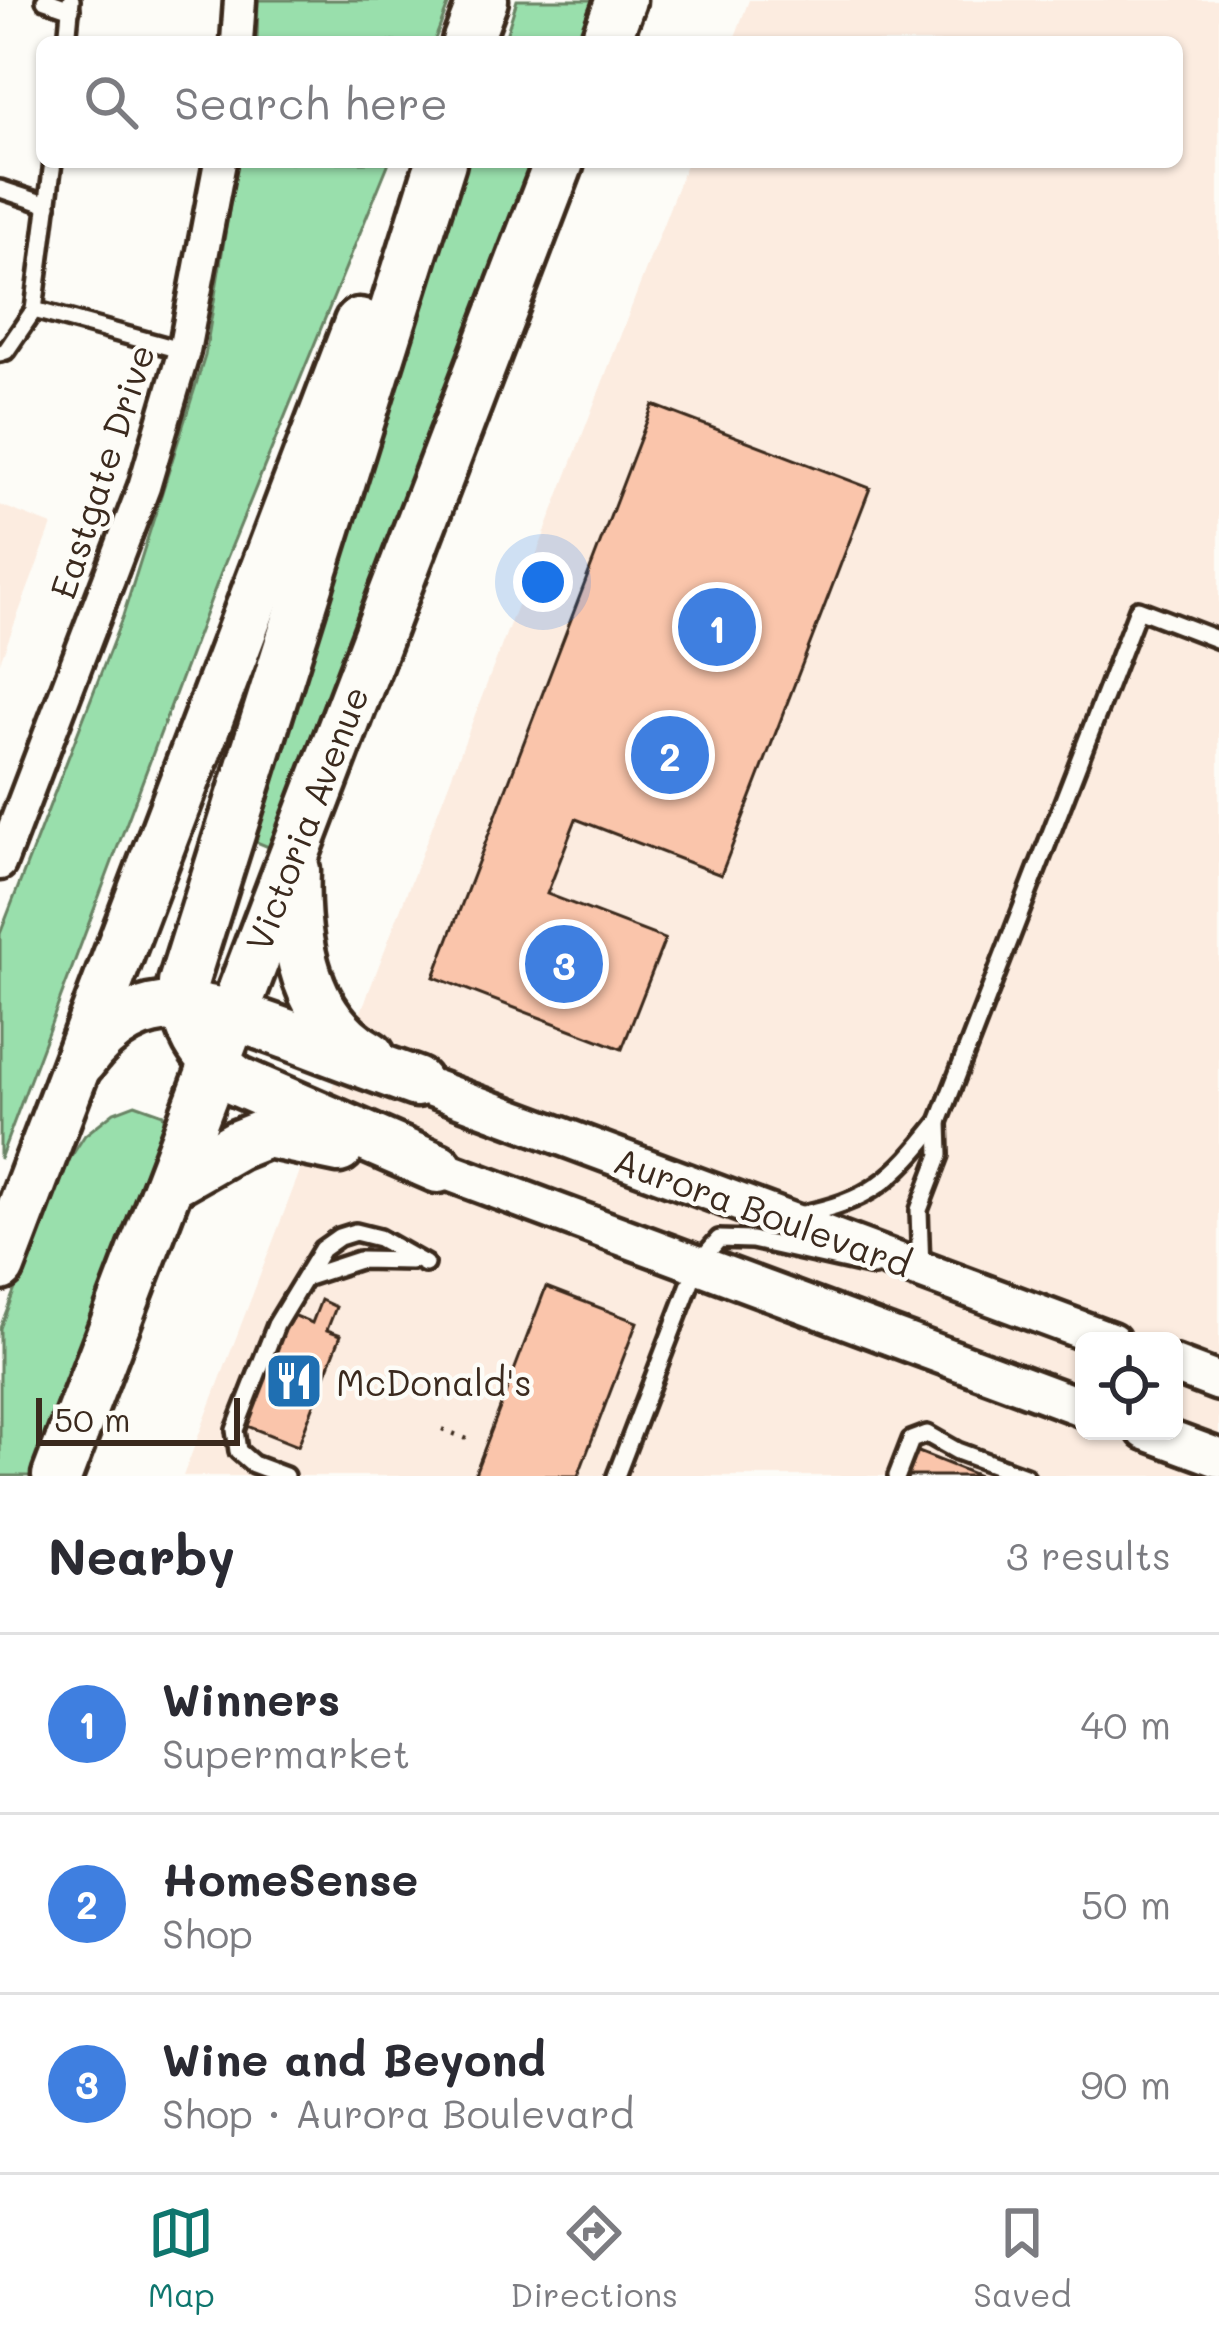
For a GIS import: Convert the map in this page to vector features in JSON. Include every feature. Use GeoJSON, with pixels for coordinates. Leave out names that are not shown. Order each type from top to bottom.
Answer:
{"type":"FeatureCollection","features":[{"type":"Feature","properties":{"kind":"highway"},"geometry":{"type":"LineString","coordinates":[[469,36],[483,0]]}},
{"type":"Feature","properties":{"kind":"highway"},"geometry":{"type":"LineString","coordinates":[[481,36],[493,0]]}},
{"type":"Feature","properties":{"kind":"highway"},"geometry":{"type":"LineString","coordinates":[[607,36],[621,0]]}},
{"type":"Feature","properties":{"kind":"highway"},"geometry":{"type":"LineString","coordinates":[[0,1267],[419,168]]}},
{"type":"Feature","properties":{"kind":"highway"},"geometry":{"type":"LineString","coordinates":[[438,1168],[237,1082],[212,1064],[199,1046],[184,1006],[183,983],[439,168]]}},
{"type":"Feature","properties":{"kind":"highway","name":"Victoria Avenue"},"geometry":{"type":"LineString","coordinates":[[57,1476],[557,168]]}},
{"type":"Feature","properties":{"kind":"highway"},"geometry":{"type":"LineString","coordinates":[[297,841],[293,914],[300,954],[322,1012],[349,1044],[416,1082]]}},
{"type":"Feature","properties":{"kind":"highway"},"geometry":{"type":"LineString","coordinates":[[75,1070],[124,1019],[156,1007],[207,1006],[416,1082]]}},
{"type":"Feature","properties":{"kind":"highway"},"geometry":{"type":"LineString","coordinates":[[172,1182],[267,1133],[438,1168]]}},
{"type":"Feature","properties":{"kind":"street"},"geometry":{"type":"LineString","coordinates":[[237,36],[240,0]]}},
{"type":"Feature","properties":{"kind":"street","name":"Eastgate Drive"},"geometry":{"type":"LineString","coordinates":[[0,864],[144,487],[184,351],[219,168]]}},
{"type":"Feature","properties":{"kind":"street","name":"Aurora Boulevard"},"geometry":{"type":"LineString","coordinates":[[416,1082],[1087,1332]]}},
{"type":"Feature","properties":{"kind":"street","name":"Aurora Boulevard"},"geometry":{"type":"LineString","coordinates":[[438,1168],[1075,1405]]}},
{"type":"Feature","properties":{"kind":"street"},"geometry":{"type":"LineString","coordinates":[[1183,1368],[1219,1382]]}},
{"type":"Feature","properties":{"kind":"street"},"geometry":{"type":"LineString","coordinates":[[1170,1440],[1219,1458]]}},
{"type":"Feature","properties":{"kind":"lane"},"geometry":{"type":"LineString","coordinates":[[45,0],[71,5],[68,36]]}},
{"type":"Feature","properties":{"kind":"lane"},"geometry":{"type":"LineString","coordinates":[[0,353],[34,310],[52,168]]}},
{"type":"Feature","properties":{"kind":"lane"},"geometry":{"type":"LineString","coordinates":[[0,189],[48,205]]}},
{"type":"Feature","properties":{"kind":"lane"},"geometry":{"type":"LineString","coordinates":[[34,310],[184,351]]}},
{"type":"Feature","properties":{"kind":"lane"},"geometry":{"type":"LineString","coordinates":[[782,1217],[840,1208],[872,1191],[907,1162],[939,1122],[1138,609],[1219,640]]}},
{"type":"Feature","properties":{"kind":"lane"},"geometry":{"type":"LineString","coordinates":[[616,1476],[698,1263],[719,1239],[752,1240],[832,1260],[936,1275],[919,1210],[940,1155],[939,1122]]}},
{"type":"Feature","properties":{"kind":"lane"},"geometry":{"type":"LineString","coordinates":[[285,1476],[253,1464],[238,1450],[235,1430],[276,1325],[322,1249],[355,1232],[379,1238],[425,1264],[358,1260],[307,1277]]}},
{"type":"Feature","properties":{"kind":"lane"},"geometry":{"type":"LineString","coordinates":[[897,1476],[911,1440],[927,1434],[957,1451],[1025,1476]]}},
{"type":"Feature","properties":{"kind":"path"},"geometry":{"type":"LineString","coordinates":[[442,1429],[472,1441]]}},
{"type":"Feature","properties":{"kind":"shaded area"},"geometry":{"type":"Polygon","coordinates":[[[749,0],[1219,0],[1219,1476],[183,1476],[685,168],[1183,168],[1183,36],[735,36],[749,0]]]}},
{"type":"Feature","properties":{"kind":"shaded area"},"geometry":{"type":"Polygon","coordinates":[[[0,505],[52,525],[0,662],[0,505]]]}},
{"type":"Feature","properties":{"kind":"green space"},"geometry":{"type":"Polygon","coordinates":[[[258,0],[450,0],[436,36],[257,36],[258,0]]]}},
{"type":"Feature","properties":{"kind":"green space"},"geometry":{"type":"Polygon","coordinates":[[[517,0],[596,0],[582,36],[506,36],[517,0]]]}},
{"type":"Feature","properties":{"kind":"green space"},"geometry":{"type":"Polygon","coordinates":[[[236,168],[387,168],[222,570],[0,1159],[0,934],[123,616],[205,356],[236,168]]]}},
{"type":"Feature","properties":{"kind":"green space"},"geometry":{"type":"Polygon","coordinates":[[[463,168],[532,168],[271,848],[249,839],[463,168]]]}},
{"type":"Feature","properties":{"kind":"green space"},"geometry":{"type":"Polygon","coordinates":[[[135,1104],[163,1114],[165,1124],[31,1476],[0,1476],[0,1328],[57,1179],[85,1135],[114,1112],[135,1104]]]}},
{"type":"Feature","properties":{"kind":"building"},"geometry":{"type":"Polygon","coordinates":[[[653,405],[870,488],[721,875],[576,819],[547,894],[665,939],[622,1049],[434,977],[653,405]]]}},
{"type":"Feature","properties":{"kind":"building"},"geometry":{"type":"Polygon","coordinates":[[[546,1287],[637,1322],[578,1476],[474,1476],[546,1287]]]}},
{"type":"Feature","properties":{"kind":"building","name":"McDonald's"},"geometry":{"type":"Polygon","coordinates":[[[321,1300],[336,1307],[327,1330],[341,1335],[298,1446],[247,1426],[291,1314],[312,1323],[321,1300]]]}},
{"type":"Feature","properties":{"kind":"building"},"geometry":{"type":"Polygon","coordinates":[[[916,1451],[979,1476],[907,1476],[916,1451]]]}},
{"type":"Feature","properties":{"kind":"place","name":"Winners"},"geometry":{"type":"Point","coordinates":[717,627]}},
{"type":"Feature","properties":{"kind":"place","name":"HomeSense"},"geometry":{"type":"Point","coordinates":[670,755]}},
{"type":"Feature","properties":{"kind":"place","name":"Wine and Beyond"},"geometry":{"type":"Point","coordinates":[564,964]}},
{"type":"Feature","properties":{"kind":"place","name":"McDonald's"},"geometry":{"type":"Point","coordinates":[294,1381]}}]}
